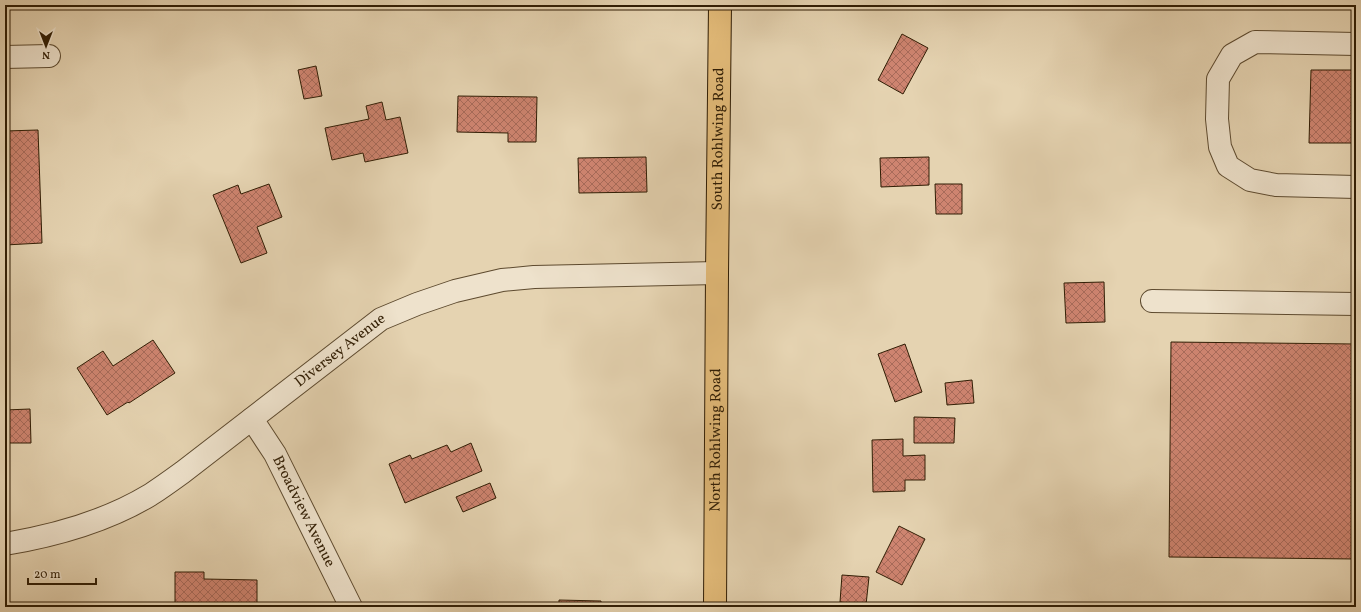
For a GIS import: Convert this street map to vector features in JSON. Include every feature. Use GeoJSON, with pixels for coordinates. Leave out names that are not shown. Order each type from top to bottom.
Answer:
{"type":"FeatureCollection","features":[{"type":"Feature","properties":{"kind":"main road","name":"South Rohlwing Road"},"geometry":{"type":"LineString","coordinates":[[717,272],[720,5]]}},
{"type":"Feature","properties":{"kind":"main road","name":"North Rohlwing Road"},"geometry":{"type":"LineString","coordinates":[[715,607],[717,272]]}},
{"type":"Feature","properties":{"kind":"street"},"geometry":{"type":"LineString","coordinates":[[1356,44],[1255,42],[1232,55],[1218,79],[1217,119],[1220,147],[1228,166],[1250,180],[1276,185],[1356,187]]}},
{"type":"Feature","properties":{"kind":"street"},"geometry":{"type":"LineString","coordinates":[[5,57],[48,56]]}},
{"type":"Feature","properties":{"kind":"street","name":"Diversey Avenue"},"geometry":{"type":"LineString","coordinates":[[5,544],[56,534],[83,525],[148,496],[183,472],[381,319],[417,304],[455,291],[502,280],[534,277],[717,272]]}},
{"type":"Feature","properties":{"kind":"street"},"geometry":{"type":"LineString","coordinates":[[1152,301],[1356,304]]}},
{"type":"Feature","properties":{"kind":"street","name":"Broadview Avenue"},"geometry":{"type":"LineString","coordinates":[[252,419],[275,454],[351,607]]}},
{"type":"Feature","properties":{"kind":"building"},"geometry":{"type":"Polygon","coordinates":[[[902,34],[928,48],[903,94],[878,80],[902,34]]]}},
{"type":"Feature","properties":{"kind":"building"},"geometry":{"type":"Polygon","coordinates":[[[316,66],[322,96],[304,99],[298,70],[316,66]]]}},
{"type":"Feature","properties":{"kind":"building"},"geometry":{"type":"Polygon","coordinates":[[[1311,70],[1356,70],[1356,143],[1309,143],[1311,70]]]}},
{"type":"Feature","properties":{"kind":"building"},"geometry":{"type":"Polygon","coordinates":[[[458,96],[537,97],[536,142],[508,142],[508,133],[457,132],[458,96]]]}},
{"type":"Feature","properties":{"kind":"building"},"geometry":{"type":"Polygon","coordinates":[[[382,102],[386,120],[400,117],[408,153],[365,162],[363,153],[332,160],[325,128],[369,119],[366,106],[382,102]]]}},
{"type":"Feature","properties":{"kind":"building"},"geometry":{"type":"Polygon","coordinates":[[[38,130],[42,243],[5,245],[5,131],[38,130]]]}},
{"type":"Feature","properties":{"kind":"building"},"geometry":{"type":"Polygon","coordinates":[[[646,157],[647,192],[579,193],[578,158],[646,157]]]}},
{"type":"Feature","properties":{"kind":"building"},"geometry":{"type":"Polygon","coordinates":[[[929,157],[929,185],[881,187],[880,158],[929,157]]]}},
{"type":"Feature","properties":{"kind":"building"},"geometry":{"type":"Polygon","coordinates":[[[269,184],[282,217],[257,227],[267,253],[241,263],[213,195],[238,185],[241,194],[269,184]]]}},
{"type":"Feature","properties":{"kind":"building"},"geometry":{"type":"Polygon","coordinates":[[[935,184],[962,184],[962,214],[936,214],[935,184]]]}},
{"type":"Feature","properties":{"kind":"building"},"geometry":{"type":"Polygon","coordinates":[[[1104,282],[1105,322],[1066,323],[1064,283],[1104,282]]]}},
{"type":"Feature","properties":{"kind":"building"},"geometry":{"type":"Polygon","coordinates":[[[153,340],[175,373],[129,403],[128,402],[107,415],[77,368],[103,351],[113,366],[153,340]]]}},
{"type":"Feature","properties":{"kind":"building"},"geometry":{"type":"Polygon","coordinates":[[[1171,342],[1356,344],[1356,559],[1169,557],[1171,342]]]}},
{"type":"Feature","properties":{"kind":"building"},"geometry":{"type":"Polygon","coordinates":[[[905,344],[922,392],[895,402],[878,354],[905,344]]]}},
{"type":"Feature","properties":{"kind":"building"},"geometry":{"type":"Polygon","coordinates":[[[972,380],[974,403],[947,405],[945,383],[972,380]]]}},
{"type":"Feature","properties":{"kind":"building"},"geometry":{"type":"Polygon","coordinates":[[[30,409],[31,443],[5,443],[5,410],[30,409]]]}},
{"type":"Feature","properties":{"kind":"building"},"geometry":{"type":"Polygon","coordinates":[[[914,417],[955,418],[954,443],[914,443],[914,417]]]}},
{"type":"Feature","properties":{"kind":"building"},"geometry":{"type":"Polygon","coordinates":[[[903,439],[903,456],[925,455],[925,480],[905,480],[905,491],[873,492],[872,440],[903,439]]]}},
{"type":"Feature","properties":{"kind":"building"},"geometry":{"type":"Polygon","coordinates":[[[471,443],[482,471],[405,503],[389,464],[410,455],[412,459],[447,445],[451,452],[471,443]]]}},
{"type":"Feature","properties":{"kind":"building"},"geometry":{"type":"Polygon","coordinates":[[[490,483],[496,498],[463,512],[456,497],[490,483]]]}},
{"type":"Feature","properties":{"kind":"building"},"geometry":{"type":"Polygon","coordinates":[[[899,526],[925,539],[902,585],[876,572],[899,526]]]}},
{"type":"Feature","properties":{"kind":"building"},"geometry":{"type":"Polygon","coordinates":[[[175,572],[204,572],[204,579],[257,580],[257,607],[175,607],[175,572]]]}},
{"type":"Feature","properties":{"kind":"building"},"geometry":{"type":"Polygon","coordinates":[[[842,575],[869,577],[866,605],[840,602],[842,575]]]}},
{"type":"Feature","properties":{"kind":"building"},"geometry":{"type":"Polygon","coordinates":[[[559,600],[601,601],[601,607],[559,607],[559,600]]]}}]}
